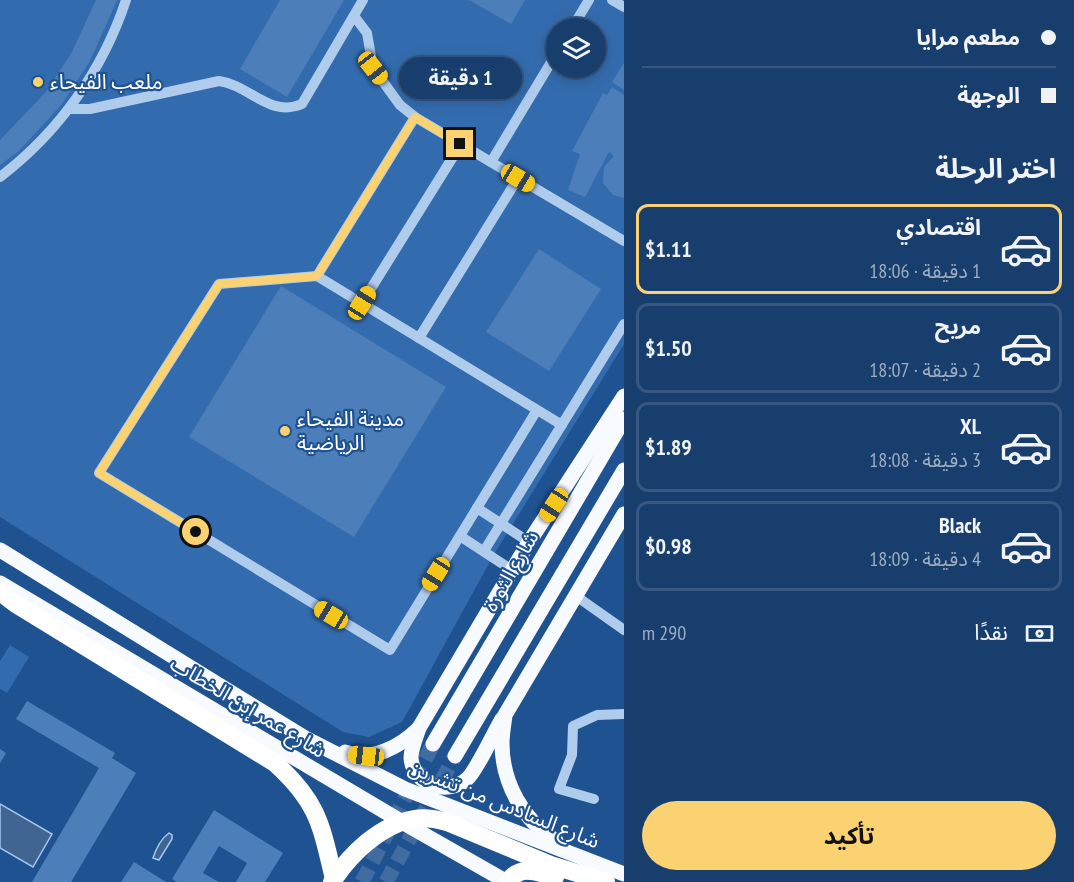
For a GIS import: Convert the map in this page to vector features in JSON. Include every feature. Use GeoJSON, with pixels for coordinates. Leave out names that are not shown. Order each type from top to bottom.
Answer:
{"type":"FeatureCollection","features":[{"type":"Feature","properties":{"kind":"highway"},"geometry":{"type":"LineString","coordinates":[[0,592],[275,763],[295,782],[309,801],[323,831],[333,881]]}},
{"type":"Feature","properties":{"kind":"highway"},"geometry":{"type":"LineString","coordinates":[[333,881],[354,855],[393,825],[414,818],[429,818],[447,822],[551,865],[606,882]]}},
{"type":"Feature","properties":{"kind":"highway"},"geometry":{"type":"LineString","coordinates":[[507,882],[521,870],[531,870],[572,882]]}},
{"type":"Feature","properties":{"kind":"main road"},"geometry":{"type":"LineString","coordinates":[[624,396],[512,570],[419,728],[411,759],[414,769],[423,780],[434,786],[447,788],[459,785],[470,778],[504,716],[624,514]]}},
{"type":"Feature","properties":{"kind":"main road","name":"شارع الثورة"},"geometry":{"type":"LineString","coordinates":[[433,744],[624,419]]}},
{"type":"Feature","properties":{"kind":"main road"},"geometry":{"type":"LineString","coordinates":[[455,756],[624,470]]}},
{"type":"Feature","properties":{"kind":"main road","name":"شارع عمر إبن الخطاب"},"geometry":{"type":"LineString","coordinates":[[0,550],[305,738]]}},
{"type":"Feature","properties":{"kind":"main road","name":"شارع عمر إبن الخطاب"},"geometry":{"type":"LineString","coordinates":[[0,584],[507,882]]}},
{"type":"Feature","properties":{"kind":"main road"},"geometry":{"type":"LineString","coordinates":[[504,716],[502,743],[505,769],[516,799],[540,831],[581,857]]}},
{"type":"Feature","properties":{"kind":"main road"},"geometry":{"type":"LineString","coordinates":[[305,738],[351,754],[366,756],[396,746],[419,728]]}},
{"type":"Feature","properties":{"kind":"main road","name":"شارع السادس من تشرين"},"geometry":{"type":"LineString","coordinates":[[305,738],[405,789],[624,874]]}},
{"type":"Feature","properties":{"kind":"lane"},"geometry":{"type":"LineString","coordinates":[[0,177],[25,158],[70,110],[98,66],[126,0]]}},
{"type":"Feature","properties":{"kind":"lane"},"geometry":{"type":"LineString","coordinates":[[70,110],[90,109],[219,81],[231,82],[282,109],[292,108],[302,104],[363,0]]}},
{"type":"Feature","properties":{"kind":"lane"},"geometry":{"type":"LineString","coordinates":[[578,18],[589,0]]}},
{"type":"Feature","properties":{"kind":"lane"},"geometry":{"type":"LineString","coordinates":[[612,0],[624,7]]}},
{"type":"Feature","properties":{"kind":"lane"},"geometry":{"type":"LineString","coordinates":[[354,16],[367,33],[373,68],[400,105],[415,117],[624,240]]}},
{"type":"Feature","properties":{"kind":"lane"},"geometry":{"type":"LineString","coordinates":[[491,162],[546,71]]}},
{"type":"Feature","properties":{"kind":"lane"},"geometry":{"type":"LineString","coordinates":[[317,276],[415,117]]}},
{"type":"Feature","properties":{"kind":"lane"},"geometry":{"type":"LineString","coordinates":[[362,303],[460,144]]}},
{"type":"Feature","properties":{"kind":"lane"},"geometry":{"type":"LineString","coordinates":[[419,338],[518,178]]}},
{"type":"Feature","properties":{"kind":"lane"},"geometry":{"type":"LineString","coordinates":[[537,410],[390,650],[99,473],[219,284],[317,276],[562,425]]}},
{"type":"Feature","properties":{"kind":"lane"},"geometry":{"type":"LineString","coordinates":[[484,550],[624,324]]}},
{"type":"Feature","properties":{"kind":"lane"},"geometry":{"type":"LineString","coordinates":[[477,508],[530,542]]}},
{"type":"Feature","properties":{"kind":"lane"},"geometry":{"type":"LineString","coordinates":[[460,536],[512,570]]}},
{"type":"Feature","properties":{"kind":"lane"},"geometry":{"type":"LineString","coordinates":[[576,596],[624,630]]}},
{"type":"Feature","properties":{"kind":"lane"},"geometry":{"type":"LineString","coordinates":[[594,799],[559,789],[572,754],[573,726],[597,715],[624,714]]}},
{"type":"Feature","properties":{"kind":"shaded area","name":"مدينة الفيحاء الرياضية"},"geometry":{"type":"Polygon","coordinates":[[[0,0],[624,0],[624,344],[493,556],[402,722],[369,737],[343,732],[0,517],[0,0]]]}},
{"type":"Feature","properties":{"kind":"shaded area"},"geometry":{"type":"Polygon","coordinates":[[[10,645],[29,657],[7,693],[0,689],[0,661],[10,645]]]}},
{"type":"Feature","properties":{"kind":"shaded area"},"geometry":{"type":"Polygon","coordinates":[[[0,804],[52,834],[33,867],[0,848],[0,804]]]}},
{"type":"Feature","properties":{"kind":"shaded area"},"geometry":{"type":"Polygon","coordinates":[[[169,833],[172,839],[159,860],[153,858],[160,844],[169,833]]]}},
{"type":"Feature","properties":{"kind":"building","name":"ملعب الفيحاء"},"geometry":{"type":"Polygon","coordinates":[[[96,0],[117,0],[90,61],[62,104],[19,151],[0,165],[0,140],[46,92],[72,52],[96,0]]]}},
{"type":"Feature","properties":{"kind":"building"},"geometry":{"type":"Polygon","coordinates":[[[280,0],[344,0],[287,97],[240,69],[280,0]]]}},
{"type":"Feature","properties":{"kind":"building"},"geometry":{"type":"Polygon","coordinates":[[[469,0],[525,0],[511,24],[469,0]]]}},
{"type":"Feature","properties":{"kind":"building"},"geometry":{"type":"Polygon","coordinates":[[[624,63],[624,90],[612,82],[624,63]]]}},
{"type":"Feature","properties":{"kind":"building"},"geometry":{"type":"Polygon","coordinates":[[[612,87],[624,95],[624,198],[613,195],[603,183],[604,167],[614,156],[609,152],[585,197],[568,190],[580,154],[572,151],[603,93],[607,95],[612,87]]]}},
{"type":"Feature","properties":{"kind":"building"},"geometry":{"type":"Polygon","coordinates":[[[539,249],[601,289],[549,371],[486,332],[539,249]]]}},
{"type":"Feature","properties":{"kind":"building"},"geometry":{"type":"Polygon","coordinates":[[[281,286],[446,387],[354,537],[189,437],[281,286]]]}},
{"type":"Feature","properties":{"kind":"building"},"geometry":{"type":"Polygon","coordinates":[[[27,701],[115,753],[112,758],[136,773],[71,882],[32,882],[99,768],[16,719],[27,701]]]}},
{"type":"Feature","properties":{"kind":"building"},"geometry":{"type":"Polygon","coordinates":[[[0,749],[6,753],[0,763],[0,749]]]}},
{"type":"Feature","properties":{"kind":"building"},"geometry":{"type":"Polygon","coordinates":[[[214,810],[283,853],[265,882],[236,882],[247,863],[219,846],[203,873],[219,882],[177,882],[172,879],[214,810]]]}},
{"type":"Feature","properties":{"kind":"building"},"geometry":{"type":"Polygon","coordinates":[[[134,862],[166,882],[121,882],[134,862]]]}},
{"type":"Feature","properties":{"kind":"tunnel"},"geometry":{"type":"LineString","coordinates":[[362,882],[433,744]]}},
{"type":"Feature","properties":{"kind":"tunnel"},"geometry":{"type":"LineString","coordinates":[[386,882],[455,756]]}},
{"type":"Feature","properties":{"kind":"place","name":"ملعب الفيحاء"},"geometry":{"type":"Point","coordinates":[38,82]}},
{"type":"Feature","properties":{"kind":"place","name":"مدينة الفيحاء الرياضية"},"geometry":{"type":"Point","coordinates":[285,431]}},
{"type":"Feature","properties":{"kind":"route"},"geometry":{"type":"LineString","coordinates":[[196,532],[99,473],[219,284],[317,276],[415,117],[460,144]]}}]}
